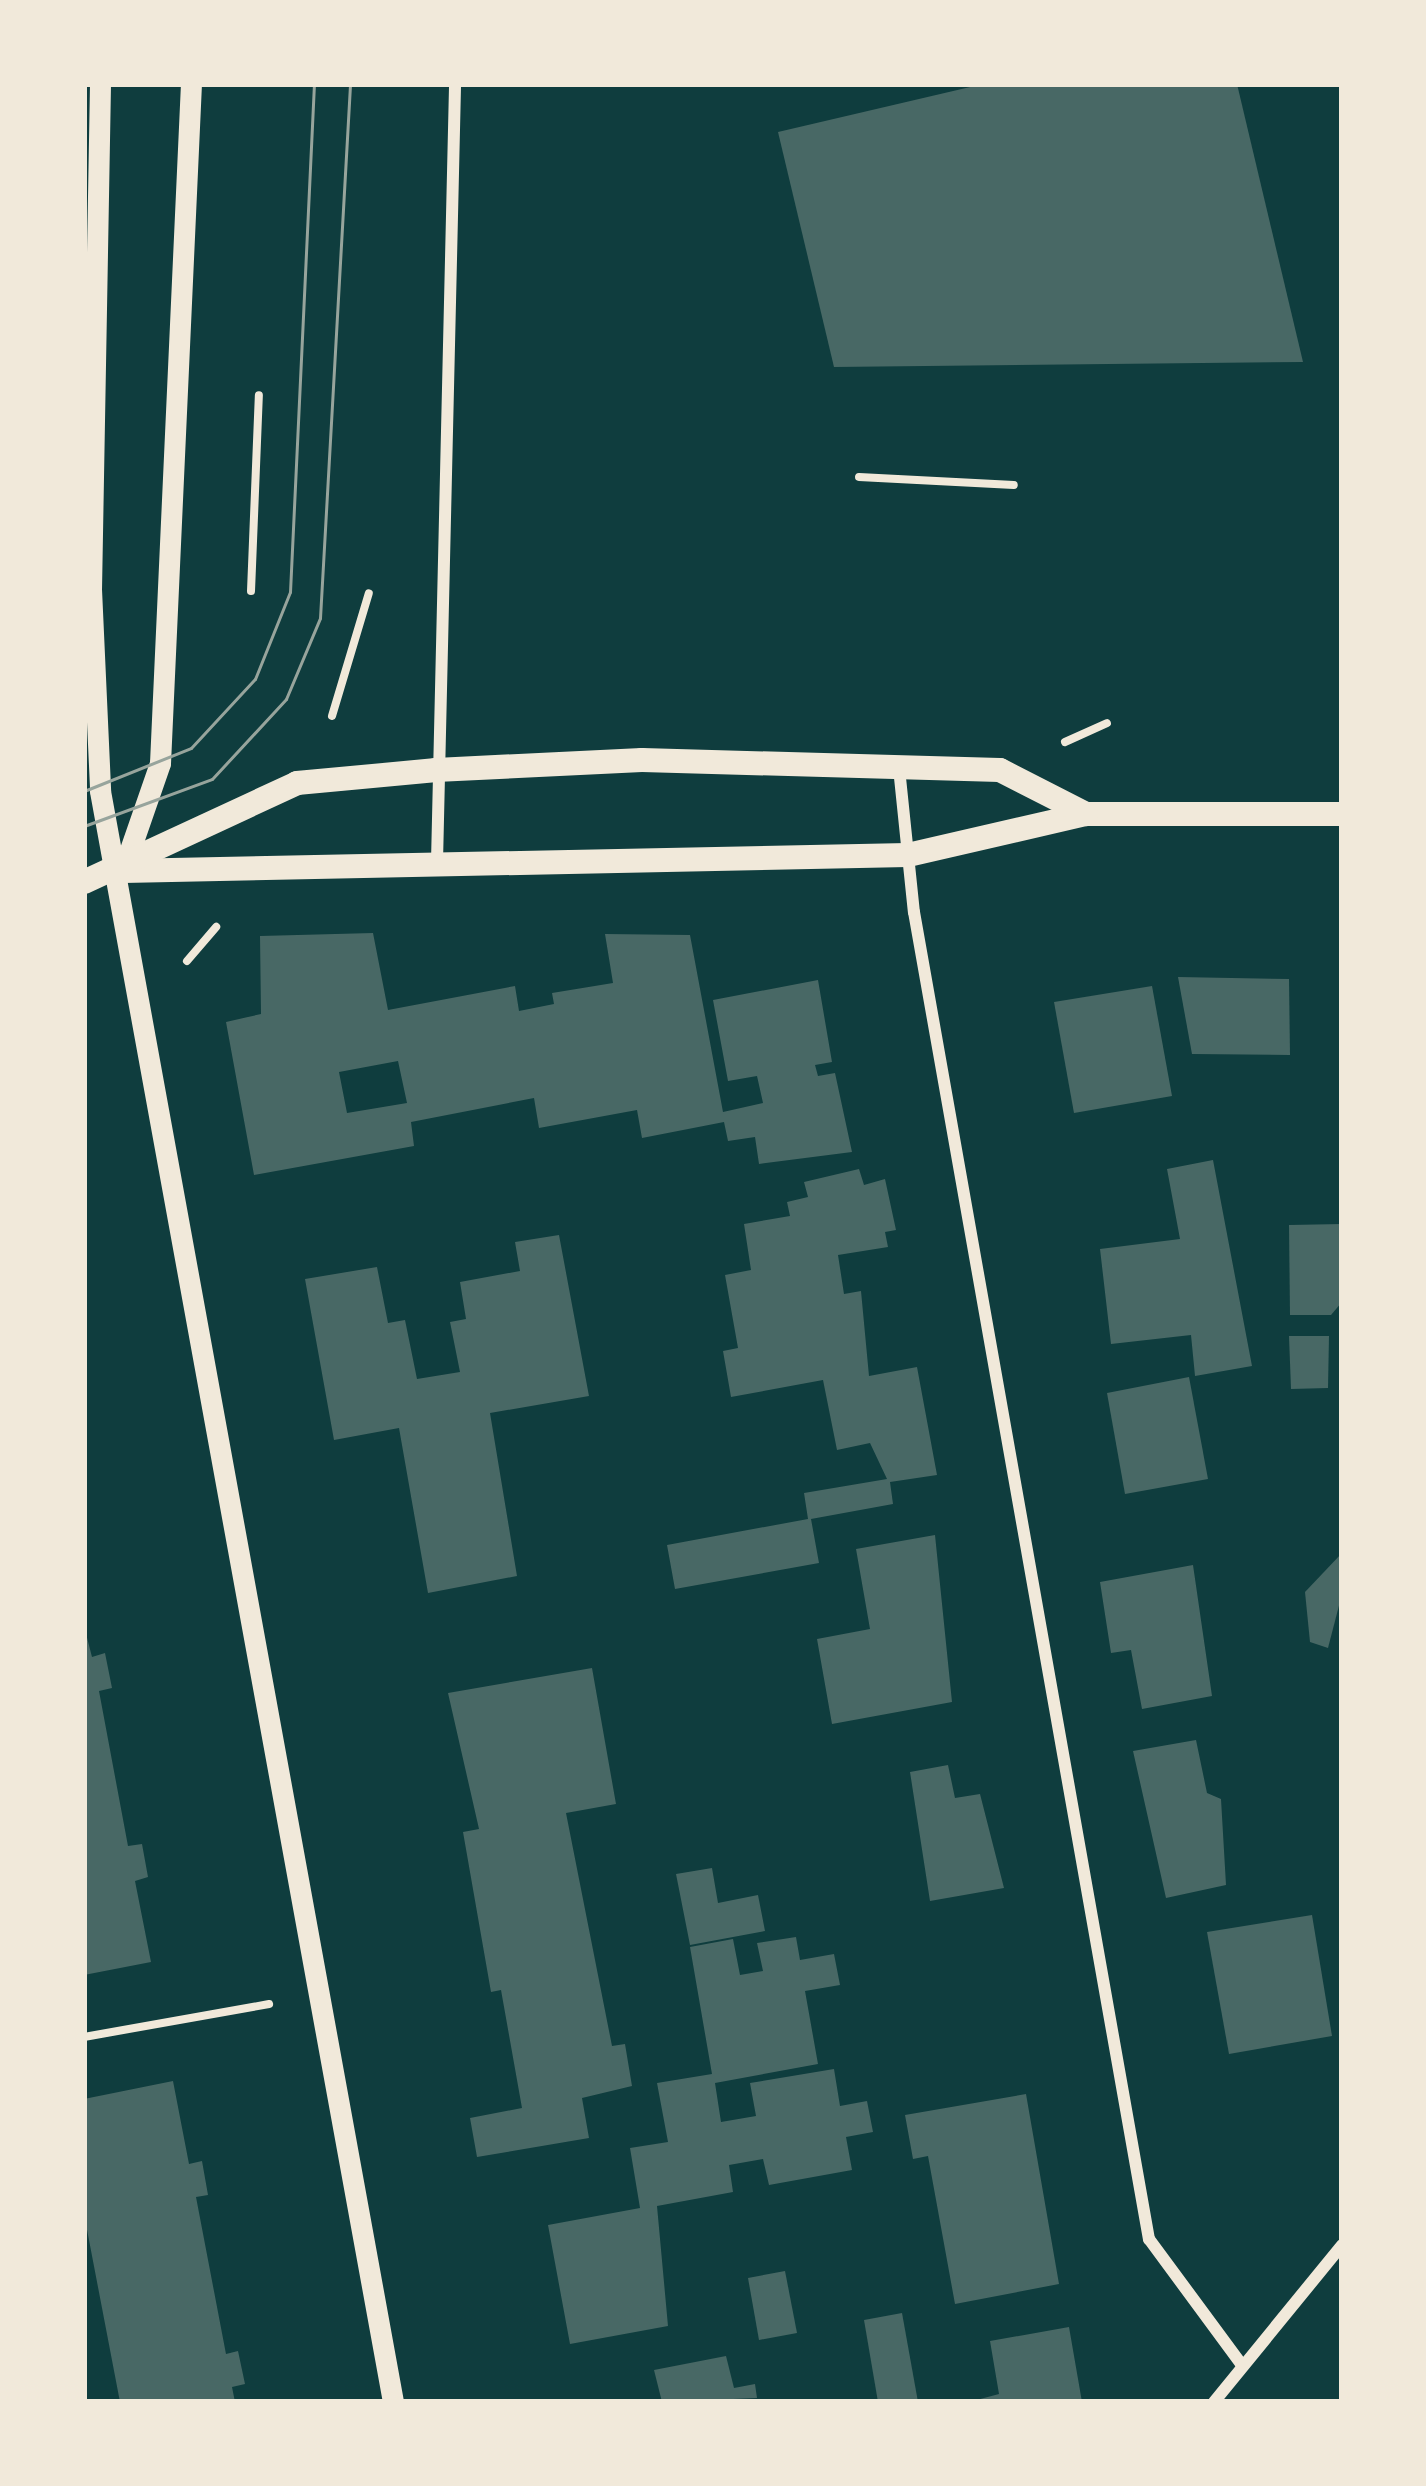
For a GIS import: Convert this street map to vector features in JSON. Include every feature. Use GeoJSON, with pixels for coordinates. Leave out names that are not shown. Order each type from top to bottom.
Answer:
{"type":"FeatureCollection","features":[{"type":"Feature","properties":{"kind":"main road"},"geometry":{"type":"LineString","coordinates":[[84,882],[123,871],[297,783],[436,770],[899,764],[1000,770],[1086,814]]}},
{"type":"Feature","properties":{"kind":"main road"},"geometry":{"type":"LineString","coordinates":[[123,871],[908,855],[1086,814],[1342,814]]}},
{"type":"Feature","properties":{"kind":"street"},"geometry":{"type":"LineString","coordinates":[[100,84],[91,589],[100,791],[123,871],[127,985],[394,2402]]}},
{"type":"Feature","properties":{"kind":"street"},"geometry":{"type":"LineString","coordinates":[[123,871],[160,763],[191,84]]}},
{"type":"Feature","properties":{"kind":"street"},"geometry":{"type":"LineString","coordinates":[[436,862],[454,84]]}},
{"type":"Feature","properties":{"kind":"street"},"geometry":{"type":"LineString","coordinates":[[899,764],[908,855],[1149,2239],[1242,2365]]}},
{"type":"Feature","properties":{"kind":"street"},"geometry":{"type":"LineString","coordinates":[[1214,2402],[1342,2245]]}},
{"type":"Feature","properties":{"kind":"path"},"geometry":{"type":"LineString","coordinates":[[251,591],[259,395]]}},
{"type":"Feature","properties":{"kind":"path"},"geometry":{"type":"LineString","coordinates":[[859,477],[1015,485]]}},
{"type":"Feature","properties":{"kind":"path"},"geometry":{"type":"LineString","coordinates":[[332,716],[369,593]]}},
{"type":"Feature","properties":{"kind":"path"},"geometry":{"type":"LineString","coordinates":[[127,985],[179,971],[225,916]]}},
{"type":"Feature","properties":{"kind":"path"},"geometry":{"type":"LineString","coordinates":[[84,2037],[318,1995]]}},
{"type":"Feature","properties":{"kind":"building"},"geometry":{"type":"Polygon","coordinates":[[[983,84],[1237,84],[1303,362],[834,367],[778,132],[983,84]]]}},
{"type":"Feature","properties":{"kind":"building"},"geometry":{"type":"Polygon","coordinates":[[[373,933],[388,1010],[515,986],[519,1011],[554,1004],[552,993],[613,983],[605,934],[690,935],[723,1112],[763,1103],[757,1076],[728,1081],[713,1000],[818,980],[832,1062],[815,1065],[818,1076],[835,1073],[852,1152],[759,1164],[755,1137],[728,1141],[724,1122],[642,1138],[637,1110],[539,1128],[534,1098],[411,1122],[414,1146],[254,1175],[226,1022],[261,1014],[260,936],[373,933]],[[398,1061],[339,1072],[347,1113],[407,1103],[398,1061]]]}},
{"type":"Feature","properties":{"kind":"building"},"geometry":{"type":"Polygon","coordinates":[[[1178,977],[1289,979],[1290,1055],[1192,1054],[1178,977]]]}},
{"type":"Feature","properties":{"kind":"building"},"geometry":{"type":"Polygon","coordinates":[[[1152,986],[1172,1096],[1074,1113],[1054,1002],[1152,986]]]}},
{"type":"Feature","properties":{"kind":"building"},"geometry":{"type":"Polygon","coordinates":[[[1213,1160],[1252,1366],[1195,1376],[1191,1335],[1111,1344],[1100,1249],[1180,1239],[1167,1169],[1213,1160]]]}},
{"type":"Feature","properties":{"kind":"building"},"geometry":{"type":"Polygon","coordinates":[[[859,1169],[864,1185],[885,1179],[896,1230],[885,1232],[888,1247],[838,1255],[844,1294],[861,1291],[869,1376],[917,1367],[937,1475],[890,1482],[893,1504],[811,1519],[819,1563],[675,1589],[667,1545],[808,1519],[804,1493],[887,1479],[870,1443],[837,1450],[823,1380],[731,1397],[723,1351],[738,1348],[725,1275],[751,1270],[744,1224],[790,1216],[787,1202],[808,1197],[804,1182],[859,1169]]]}},
{"type":"Feature","properties":{"kind":"building"},"geometry":{"type":"Polygon","coordinates":[[[1342,1224],[1342,1302],[1331,1315],[1290,1315],[1289,1225],[1342,1224]]]}},
{"type":"Feature","properties":{"kind":"building"},"geometry":{"type":"Polygon","coordinates":[[[559,1235],[589,1396],[490,1413],[517,1576],[428,1593],[399,1428],[334,1440],[305,1279],[377,1267],[388,1323],[405,1320],[417,1379],[460,1372],[450,1322],[466,1319],[460,1282],[520,1271],[515,1242],[559,1235]]]}},
{"type":"Feature","properties":{"kind":"building"},"geometry":{"type":"Polygon","coordinates":[[[1289,1336],[1329,1336],[1328,1388],[1291,1389],[1289,1336]]]}},
{"type":"Feature","properties":{"kind":"building"},"geometry":{"type":"Polygon","coordinates":[[[1189,1377],[1208,1479],[1125,1494],[1107,1393],[1189,1377]]]}},
{"type":"Feature","properties":{"kind":"building"},"geometry":{"type":"Polygon","coordinates":[[[935,1535],[952,1702],[832,1724],[817,1639],[870,1629],[856,1549],[935,1535]]]}},
{"type":"Feature","properties":{"kind":"building"},"geometry":{"type":"Polygon","coordinates":[[[1342,1553],[1342,1594],[1328,1648],[1310,1642],[1305,1592],[1342,1553]]]}},
{"type":"Feature","properties":{"kind":"building"},"geometry":{"type":"Polygon","coordinates":[[[1193,1565],[1212,1696],[1142,1709],[1131,1650],[1111,1653],[1100,1582],[1193,1565]]]}},
{"type":"Feature","properties":{"kind":"building"},"geometry":{"type":"Polygon","coordinates":[[[84,1626],[92,1657],[105,1653],[112,1688],[99,1691],[128,1846],[142,1844],[148,1877],[135,1881],[151,1962],[84,1975],[84,1626]]]}},
{"type":"Feature","properties":{"kind":"building"},"geometry":{"type":"Polygon","coordinates":[[[592,1668],[616,1804],[566,1813],[612,2046],[625,2044],[632,2086],[582,2098],[589,2138],[477,2157],[470,2118],[522,2108],[501,1990],[491,1992],[463,1832],[479,1829],[448,1693],[592,1668]]]}},
{"type":"Feature","properties":{"kind":"building"},"geometry":{"type":"Polygon","coordinates":[[[1196,1740],[1207,1793],[1221,1799],[1226,1885],[1166,1898],[1133,1751],[1196,1740]]]}},
{"type":"Feature","properties":{"kind":"building"},"geometry":{"type":"Polygon","coordinates":[[[948,1765],[955,1798],[980,1794],[1004,1888],[930,1901],[910,1772],[948,1765]]]}},
{"type":"Feature","properties":{"kind":"building"},"geometry":{"type":"Polygon","coordinates":[[[712,1868],[718,1903],[758,1895],[765,1931],[690,1945],[676,1874],[712,1868]]]}},
{"type":"Feature","properties":{"kind":"building"},"geometry":{"type":"Polygon","coordinates":[[[1312,1915],[1332,2036],[1229,2054],[1207,1932],[1312,1915]]]}},
{"type":"Feature","properties":{"kind":"building"},"geometry":{"type":"Polygon","coordinates":[[[796,1937],[800,1960],[834,1954],[840,1985],[805,1991],[818,2064],[715,2083],[721,2122],[756,2116],[750,2083],[834,2069],[840,2106],[867,2101],[873,2132],[846,2137],[852,2170],[769,2185],[763,2159],[729,2165],[733,2192],[657,2206],[668,2326],[570,2344],[548,2225],[640,2208],[630,2148],[668,2142],[657,2083],[712,2074],[690,1947],[733,1939],[740,1975],[763,1971],[757,1943],[796,1937]]]}},
{"type":"Feature","properties":{"kind":"building"},"geometry":{"type":"Polygon","coordinates":[[[173,2081],[189,2164],[202,2161],[208,2195],[196,2197],[226,2354],[238,2351],[245,2384],[232,2387],[235,2402],[120,2402],[84,2214],[84,2099],[173,2081]]]}},
{"type":"Feature","properties":{"kind":"building"},"geometry":{"type":"Polygon","coordinates":[[[1026,2094],[1059,2284],[955,2304],[928,2156],[913,2159],[905,2115],[1026,2094]]]}},
{"type":"Feature","properties":{"kind":"building"},"geometry":{"type":"Polygon","coordinates":[[[785,2271],[797,2333],[759,2340],[748,2278],[785,2271]]]}},
{"type":"Feature","properties":{"kind":"building"},"geometry":{"type":"Polygon","coordinates":[[[902,2313],[918,2402],[878,2402],[864,2320],[902,2313]]]}},
{"type":"Feature","properties":{"kind":"building"},"geometry":{"type":"Polygon","coordinates":[[[1069,2327],[1082,2402],[969,2402],[999,2394],[990,2341],[1069,2327]]]}},
{"type":"Feature","properties":{"kind":"building"},"geometry":{"type":"Polygon","coordinates":[[[726,2356],[734,2388],[755,2384],[757,2398],[662,2402],[654,2370],[726,2356]]]}},
{"type":"Feature","properties":{"kind":"tram line"},"geometry":{"type":"LineString","coordinates":[[84,791],[191,748],[255,679],[290,592],[314,84]]}},
{"type":"Feature","properties":{"kind":"tram line"},"geometry":{"type":"LineString","coordinates":[[84,826],[212,779],[286,699],[320,618],[350,84]]}}]}
